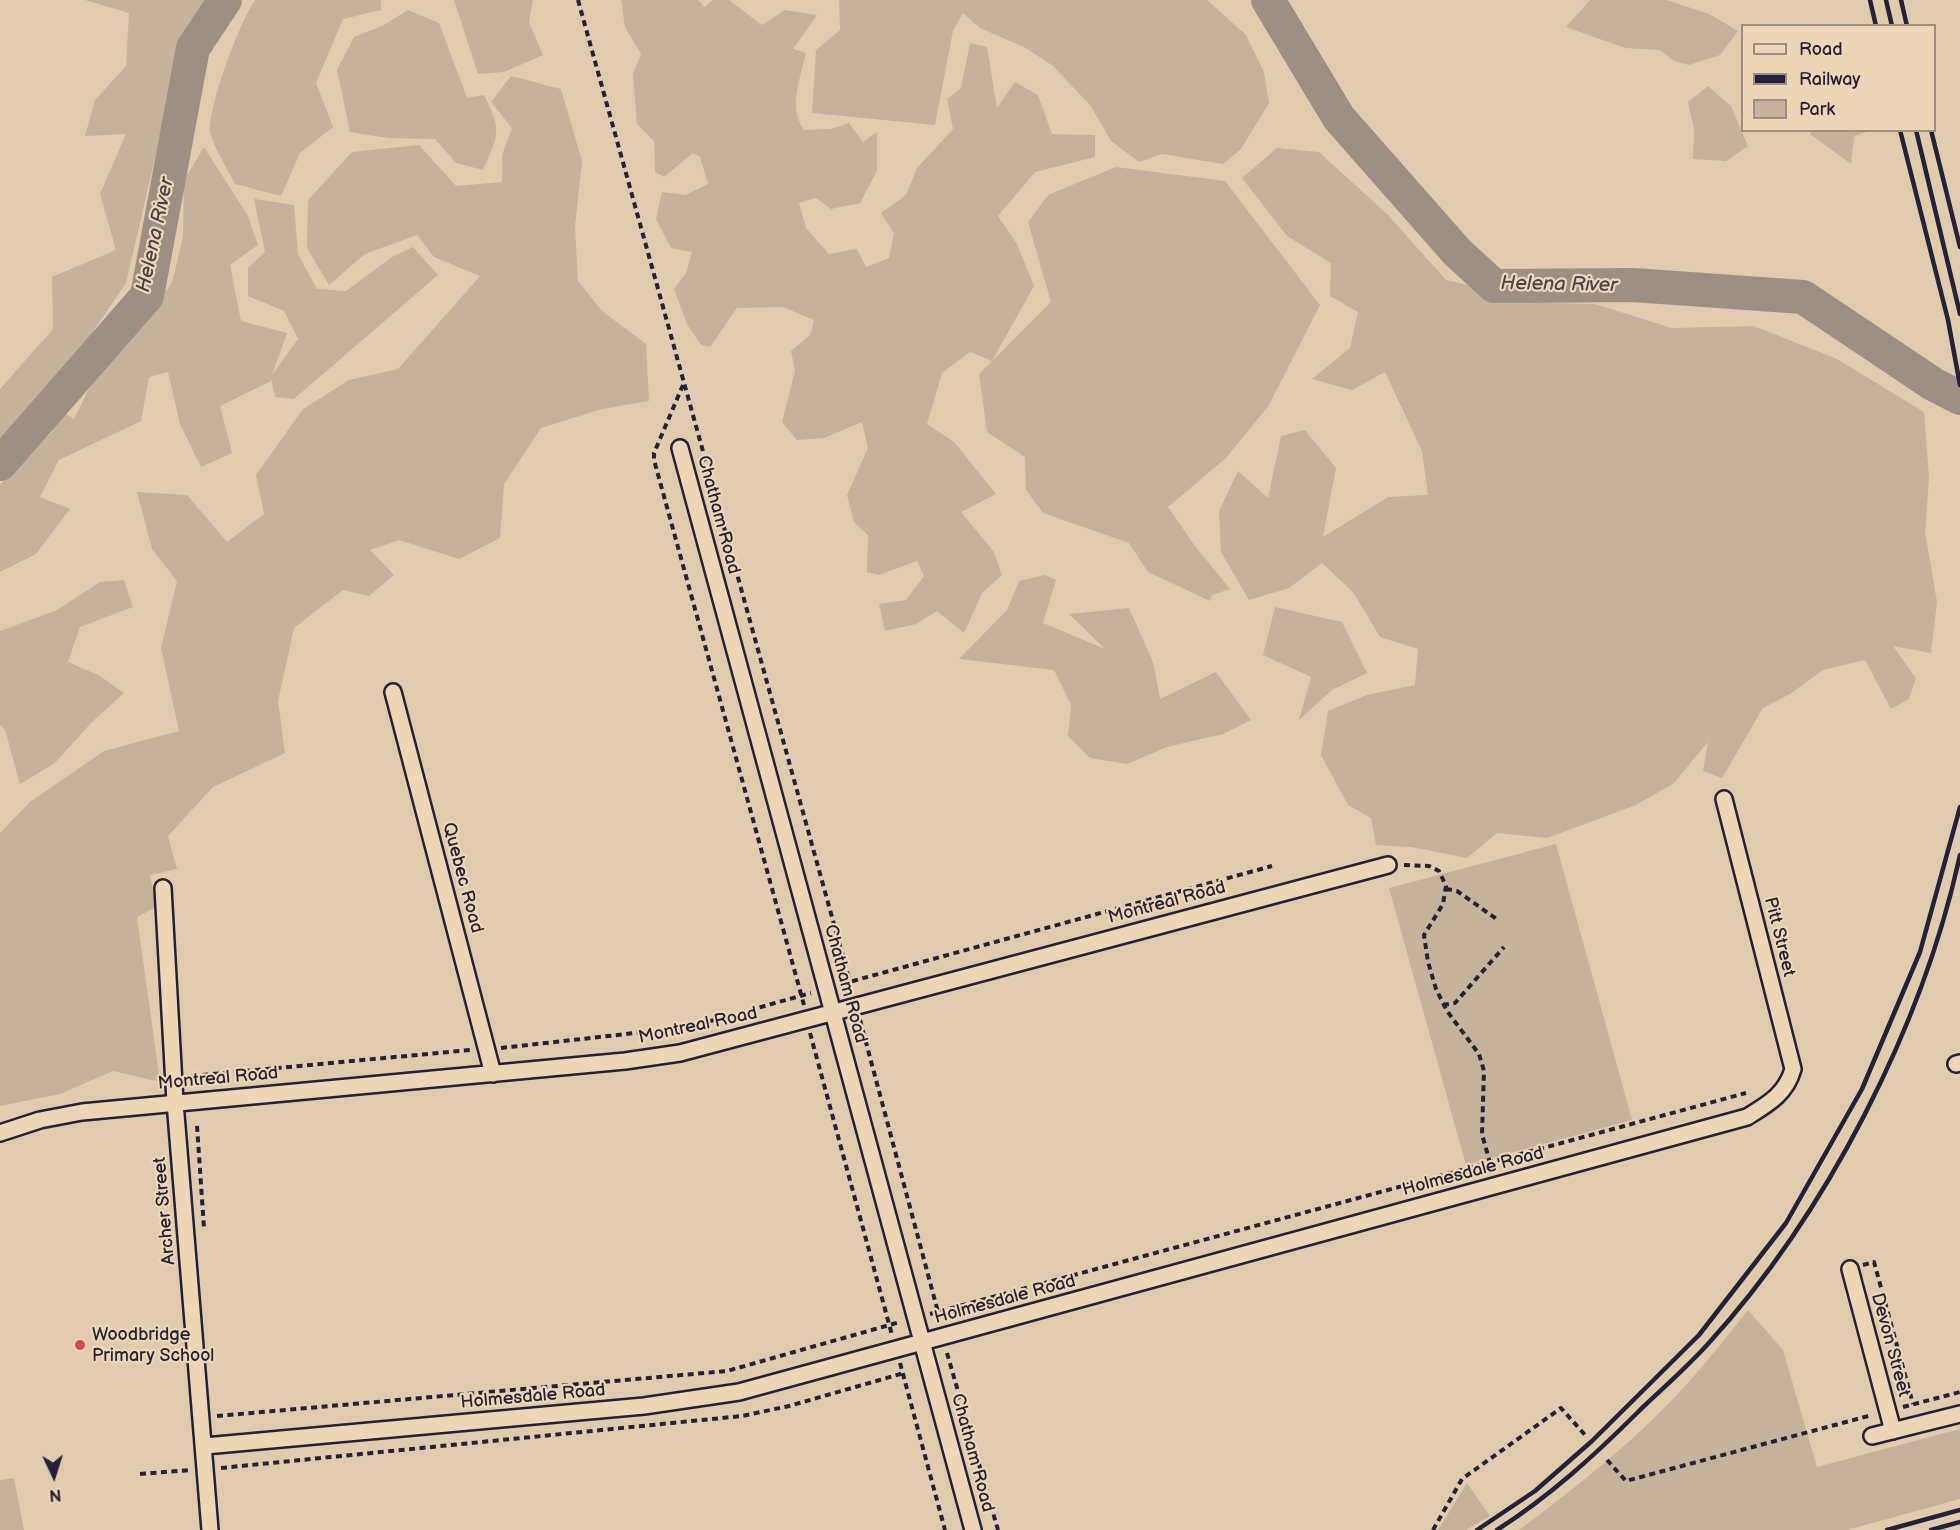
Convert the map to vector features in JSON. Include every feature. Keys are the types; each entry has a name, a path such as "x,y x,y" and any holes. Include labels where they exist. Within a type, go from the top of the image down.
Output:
{"street":[{"name":"Chatham Road","path":"680,448 973,1530"},
{"name":"Quebec Road","path":"393,692 493,1074"},
{"name":"Pitt Street","path":"1724,799 1793,1069 1789,1085"},
{"name":"Montreal Road","path":"0,1133 40,1120 82,1112 493,1074 680,1053 1388,865"},
{"name":"Archer Street","path":"164,888 175,1102 205,1446 210,1530"},
{"name":"Holmesdale Road","path":"205,1446 697,1400 739,1392 1747,1117 1775,1099 1789,1085"},
{"name":"Devon Street","path":"1850,1269 1893,1431"},
{"path":"1872,1436 1960,1414"}],"path":[{"path":"578,0 850,982"},
{"path":"683,385 654,453 654,460 802,996 945,1530"},
{"path":"1388,865 1429,866 1438,871 1446,889 1443,904 1424,935 1430,970 1443,1005 1474,1043 1482,1063 1484,1071 1482,1134 1490,1163"},
{"path":"499,1048 689,1028 1272,866"},
{"path":"1446,889 1457,891 1498,920"},
{"path":"1443,1005 1455,1003 1504,947"},
{"path":"860,1018 938,1312"},
{"path":"192,1076 474,1050"},
{"path":"217,1416 727,1371 914,1318 1746,1093"},
{"path":"1850,1269 1874,1263 1913,1404"},
{"path":"948,1353 998,1530"},
{"path":"1607,1460 1626,1481 1960,1392"},
{"path":"1433,1530 1462,1479 1561,1408 1586,1436"},
{"path":"140,1474 196,1470"}],"green space":[{"path":"85,0 213,0 179,55 126,283 60,380 0,453 0,389 53,329 52,277 116,250 100,194 126,134 85,136 95,100 126,66 129,13"},
{"path":"255,0 381,0 381,10 343,19 316,83 333,127 300,153 281,196 235,184 216,149 210,130 211,117 226,63 241,26"},
{"path":"454,0 533,0 529,22 543,55 504,72 478,74"},
{"path":"621,0 698,0 705,7 712,0 729,0 762,25 785,10 817,15 793,49 806,53 797,93 799,121 804,130 831,129 849,123 863,142 877,132 877,171 860,203 831,209 816,198 799,203 806,228 829,254 857,249 866,267 889,258 894,233 881,213 906,195 917,168 953,129 947,99 961,88 970,43 987,47 997,108 1015,82 1038,95 1052,134 1095,135 1095,157 1035,172 998,216 1017,244 1034,286 992,361 970,352 942,373 927,424 954,442 996,494 961,512 994,552 1002,575 982,593 964,633 937,611 916,624 885,631 879,604 906,600 924,576 917,561 879,575 867,572 868,535 854,522 847,495 868,448 862,422 824,438 797,440 782,422 795,371 791,351 810,335 814,320 783,307 737,308 710,347 701,345 687,324 674,289 686,273 692,252 671,248 656,219 662,192 685,195 708,184 700,157 693,153 664,177 655,172 654,141 637,124 633,74 641,54 625,27"},
{"path":"839,0 1207,0 1246,35 1264,72 1269,103 1241,149 1223,164 1162,154 1139,162 1111,141 1090,105 1053,66 1024,47 980,28 963,13 953,31 935,125 812,113 816,50 840,30"},
{"path":"1590,0 1667,0 1709,14 1738,31 1720,55 1689,65 1674,61 1660,50 1625,48 1566,27"},
{"path":"408,10 439,23 467,98 484,95 490,107 496,132 483,170 456,163 435,139 388,138 350,132 337,70 354,37 382,26"},
{"path":"511,76 561,89 582,161 575,226 578,281 602,311 646,344 649,401 602,409 541,428 504,484 500,538 459,559 399,540 370,550 394,575 369,596 343,590 294,628 278,701 285,753 213,787 168,836 177,869 150,875 156,907 137,917 160,1082 113,1071 60,1094 0,1106 0,833 30,802 104,751 179,731 161,648 177,581 152,549 137,492 187,495 227,542 264,514 256,475 303,409 349,380 398,369 480,276 434,257 417,235 365,254 329,285 307,248 308,200 352,152 419,145 456,186 502,182 502,155 512,128 491,102"},
{"path":"1708,86 1731,106 1748,146 1726,161 1693,159 1694,129 1688,102"},
{"path":"1810,132 1867,132 1854,136 1851,164 1810,134"},
{"path":"204,147 248,216 258,245 230,265 241,321 287,333 272,375 298,339 284,311 248,296 248,268 265,252 254,199 294,205 298,254 317,289 346,291 392,257 413,247 438,275 294,399 275,397 271,379 220,406 232,453 201,467 180,424 168,372 149,377 141,421 59,460 40,497 70,509 36,554 0,572 0,485 19,462 52,432 61,410 74,419 99,369 141,323 172,283 183,237 184,180"},
{"path":"1277,148 1319,152 1388,215 1446,280 1551,303 1595,304 1672,328 1754,326 1837,359 1924,412 1929,478 1925,532 1937,602 1931,653 1893,646 1916,678 1909,699 1891,709 1865,660 1823,670 1790,694 1763,708 1722,778 1703,771 1708,742 1674,783 1636,805 1547,838 1497,833 1467,858 1411,847 1376,845 1371,818 1348,805 1321,755 1328,711 1367,695 1415,685 1418,649 1380,637 1353,592 1322,563 1289,588 1249,600 1221,552 1219,511 1238,471 1268,498 1281,436 1305,430 1336,468 1323,537 1388,497 1428,495 1422,451 1385,372 1352,390 1312,379 1350,348 1358,312 1330,296 1331,263 1287,236 1242,178"},
{"path":"1116,167 1225,181 1320,305 1269,405 1226,458 1168,507 1195,546 1230,589 1212,595 1210,601 1148,572 1129,543 1043,513 1026,490 1025,457 987,432 979,374 1051,302 1028,222 1048,195"},
{"path":"1045,575 1056,580 1043,623 1105,649 1069,614 1129,608 1153,662 1160,699 1216,672 1251,720 1223,734 1167,747 1127,764 1090,758 1068,736 1071,705 1054,670 959,659 1007,610 1019,581"},
{"path":"124,580 133,607 80,627 68,662 100,676 124,693 91,723 55,763 20,784 5,730 0,725 0,631 57,610 100,582"},
{"path":"1275,607 1342,622 1367,673 1332,690 1299,720 1311,677 1263,655"},
{"path":"1556,844 1632,1120 1466,1165 1389,888"},
{"path":"1748,1310 1783,1350 1817,1467 1960,1429 1960,1499 1847,1530 1519,1530 1585,1479 1647,1425 1694,1376"},
{"path":"14,1478 24,1530 0,1530 0,1480"},
{"path":"1467,1483 1490,1516 1466,1530 1438,1530"}],"waterway":[{"name":"Helena River","path":"0,464 147,296 193,48 225,0"},
{"name":"Helena River","path":"1268,0 1339,118 1457,252 1494,286 1633,285 1803,297 1933,384 1960,398"}],"railway":[{"path":"1870,0 1876,24"},
{"path":"1886,0 1892,24"},
{"path":"1901,0 1907,24"},
{"path":"1901,132 1948,320 1960,385"},
{"path":"1916,132 1960,314"},
{"path":"1931,132 1960,247"},
{"path":"1477,1530 1535,1491 1592,1441 1699,1335 1786,1223 1862,1089 1920,952 1960,807"},
{"path":"1497,1530 1571,1474 1691,1362 1751,1294 1792,1238 1830,1178 1895,1051 1922,985 1943,920 1960,855"},
{"path":"1887,1530 1960,1510"},
{"path":"1931,1530 1960,1522"}],"place":[{"name":"Woodbridge Primary School","path":"80,1345"}]}
